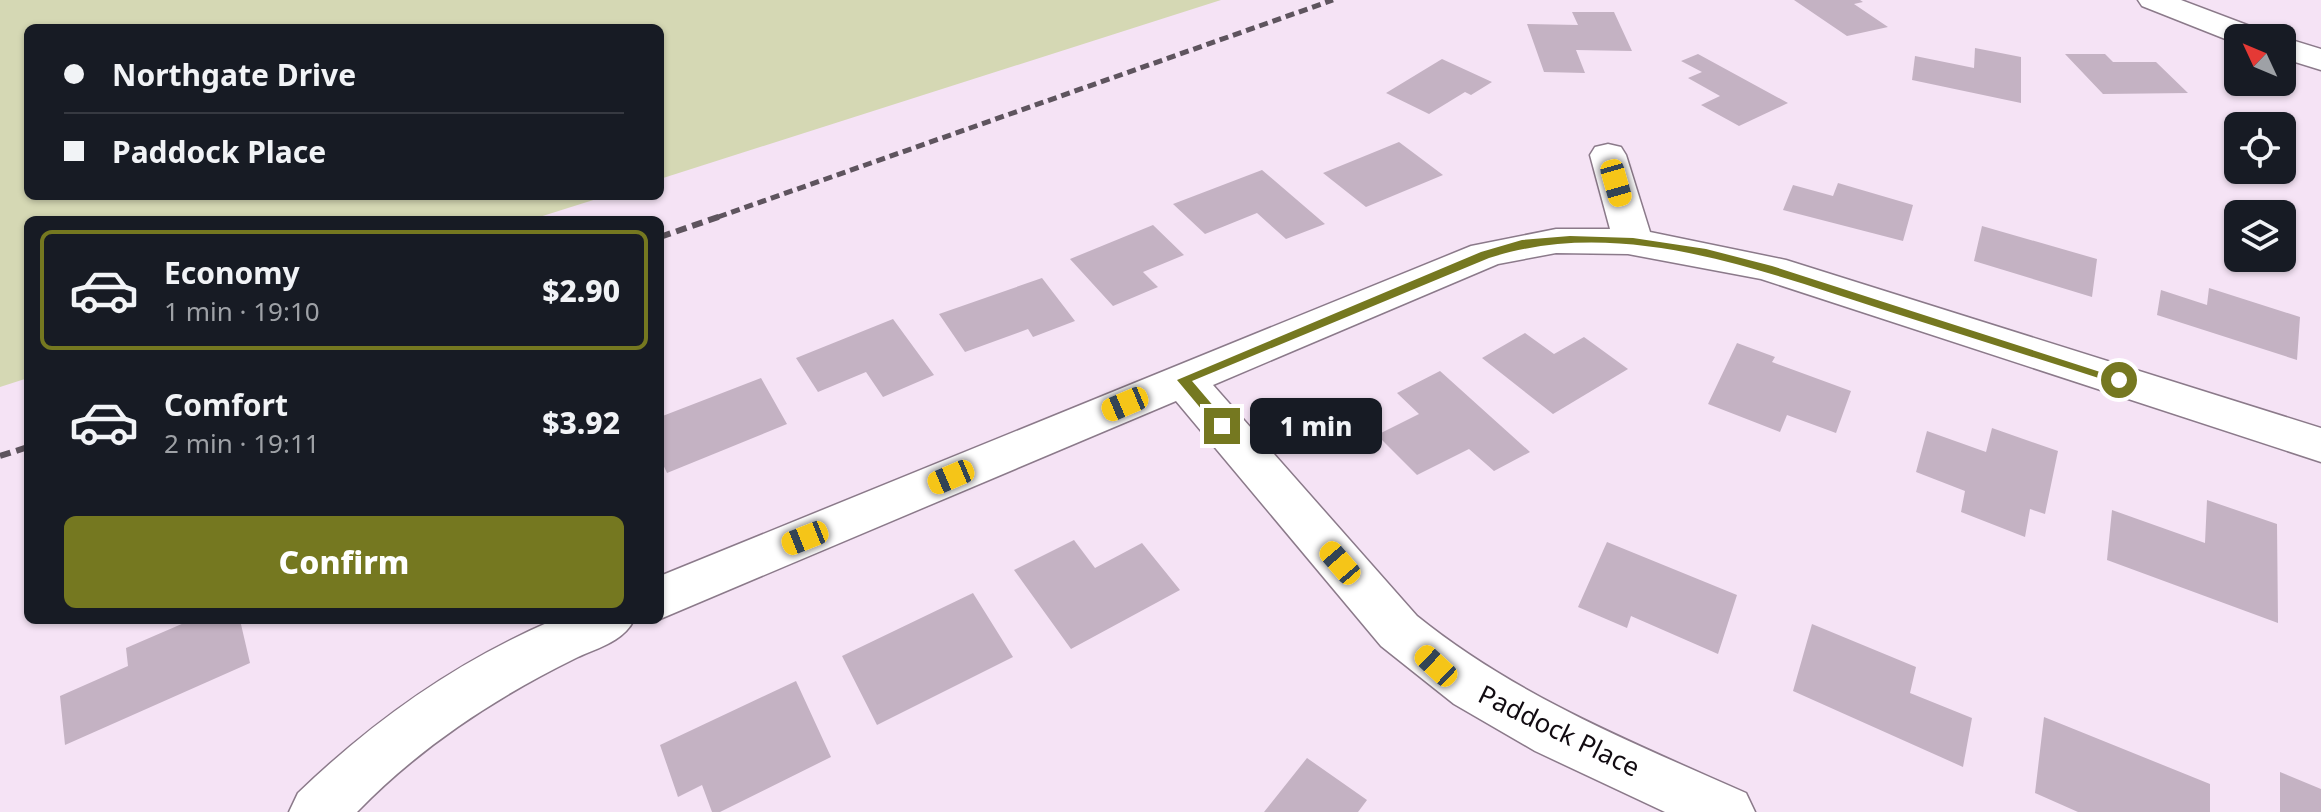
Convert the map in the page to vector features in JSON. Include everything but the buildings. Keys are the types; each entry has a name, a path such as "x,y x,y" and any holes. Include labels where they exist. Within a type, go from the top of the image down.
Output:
{"street":[{"path":"2153,0 2224,27"},
{"path":"2296,52 2321,60"},
{"path":"1608,155 1633,241"},
{"path":"664,596 1485,255 1522,243 1633,241 1706,252 1772,269 2321,445"},
{"name":"Paddock Place","path":"1183,380 1399,631 1436,666 1500,707 1726,812"},
{"path":"318,812 363,764 427,714 495,671 599,624"}],"green space":[{"path":"0,0 1221,0 664,178 664,24 24,24 24,200 593,200 543,216 24,216 24,379 0,387"}],"railway":[{"path":"718,217 1333,0"},
{"path":"664,236 724,215"},
{"path":"0,456 24,448"}],"route":[{"path":"1222,426 1183,380 1485,255 1522,243 1570,240 1633,241 1706,252 1772,269 2119,380"}]}
